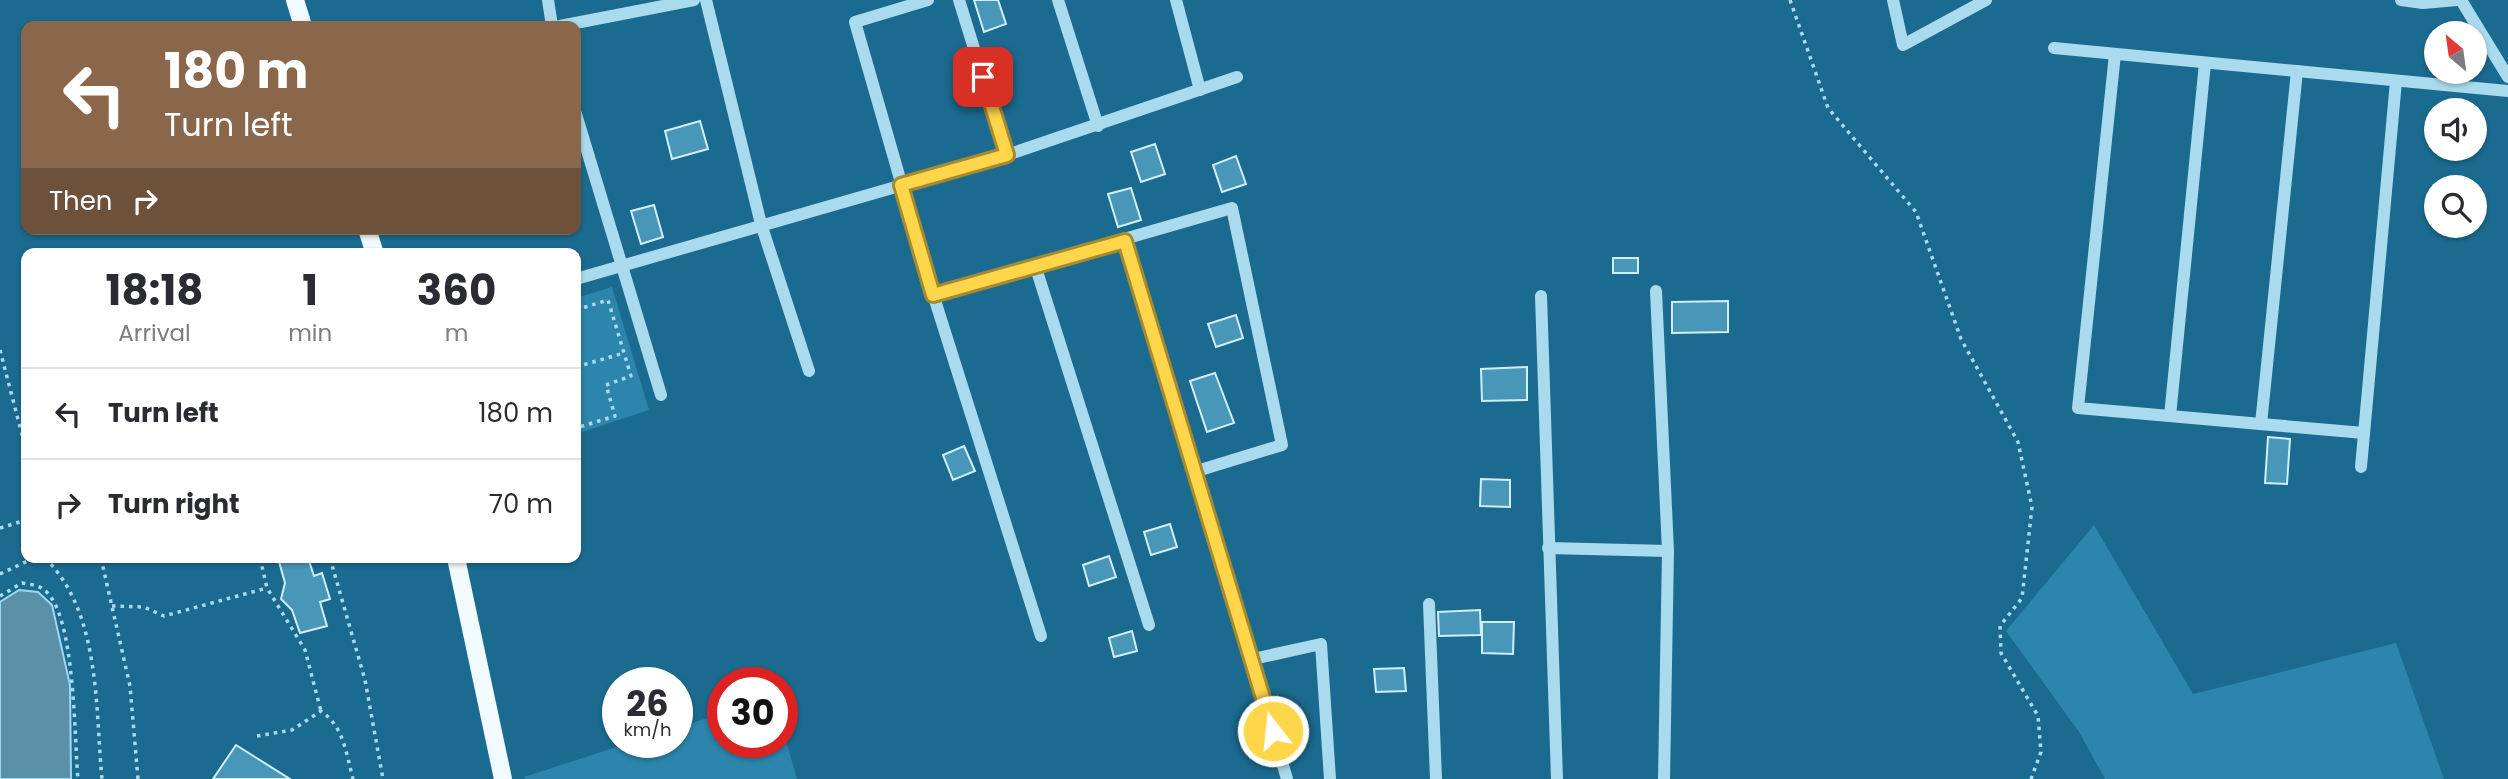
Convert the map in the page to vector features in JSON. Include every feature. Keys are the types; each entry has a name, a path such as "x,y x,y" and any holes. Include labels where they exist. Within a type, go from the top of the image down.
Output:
{"main road":[{"path":"295,0 301,21"},
{"path":"457,563 503,779"}],"street":[{"path":"548,0 551,21"},
{"path":"581,21 668,2 694,0"},
{"path":"706,0 761,224 809,371"},
{"path":"928,0 855,22 933,295 1041,636"},
{"path":"959,0 1007,155"},
{"path":"1058,0 1098,126"},
{"path":"1176,0 1200,90"},
{"path":"1893,0 1903,45 1986,0"},
{"path":"2400,0 2423,3 2459,0 2508,77"},
{"path":"2054,48 2508,91"},
{"path":"2115,54 2078,408 2364,433"},
{"path":"2170,416 2205,62"},
{"path":"2261,424 2297,71"},
{"path":"581,277 1007,155 1098,126 1237,76"},
{"path":"2361,467 2396,81"},
{"path":"581,132 619,265 661,395"},
{"path":"933,295 1232,208 1282,445 1196,471"},
{"path":"1125,241 1287,779"},
{"path":"1035,265 1149,625"},
{"path":"1656,291 1668,551 1664,779"},
{"path":"1541,296 1557,779"},
{"path":"1548,548 1668,551"},
{"path":"1430,604 1436,779"},
{"path":"1253,659 1321,644 1330,779"}],"path":[{"path":"1790,0 1828,108 1916,212 1961,340 2018,442 2032,508 2022,598 2000,626 2001,653 2038,716 2040,752 2031,779"},
{"path":"581,308 608,300 631,376 606,385 615,416 581,426"},
{"path":"0,351 21,431"},
{"path":"581,366 625,353"},
{"path":"0,528 21,522"},
{"path":"0,574 23,563"},
{"path":"50,563 62,575 89,642 102,779"},
{"path":"102,563 130,686 138,779"},
{"path":"261,563 267,588 305,650 321,711 334,720 340,730 353,779"},
{"path":"331,563 365,680 383,779"},
{"path":"0,596 22,583 43,588 58,606 69,657 78,779"},
{"path":"112,606 144,607 164,616 267,588"},
{"path":"257,736 292,730 321,711"}],"shaded area":[{"path":"612,287 649,410 581,432 581,296"},
{"path":"2094,525 2193,694 2396,643 2444,779 2105,779 2079,732 2006,631"},
{"path":"19,590 38,592 52,605 70,685 71,779 0,779 0,602"},
{"path":"707,718 707,758 791,758 797,779 524,777 602,752 602,758 693,758 693,723"}],"building":[{"path":"974,0 998,0 1006,24 984,32"},
{"path":"700,121 708,149 672,159 665,131"},
{"path":"1155,144 1165,174 1141,182 1131,152"},
{"path":"1236,156 1246,184 1222,192 1213,165"},
{"path":"1131,188 1141,220 1118,227 1108,194"},
{"path":"654,205 663,237 641,244 631,211"},
{"path":"1613,258 1638,258 1638,273 1613,273"},
{"path":"1728,301 1728,332 1672,333 1672,302"},
{"path":"1236,315 1243,338 1216,347 1208,324"},
{"path":"1527,367 1527,400 1482,401 1481,369"},
{"path":"1215,373 1234,423 1207,432 1190,381"},
{"path":"2268,437 2290,439 2287,484 2265,483"},
{"path":"964,446 975,471 953,480 943,455"},
{"path":"1481,479 1510,480 1510,507 1480,506"},
{"path":"1170,524 1177,547 1151,555 1144,532"},
{"path":"1109,556 1116,577 1089,586 1083,565"},
{"path":"279,563 310,563 314,576 322,573 330,599 320,602 327,626 300,633 292,610 281,599 285,583"},
{"path":"1480,610 1481,635 1439,636 1438,612"},
{"path":"1482,622 1514,622 1513,654 1482,653"},
{"path":"1132,631 1137,651 1114,657 1109,638"},
{"path":"1404,668 1406,691 1376,692 1374,669"},
{"path":"236,745 290,779 213,779"}],"route":[{"path":"983,77 1007,155 901,185 933,295 1125,241 1204,494 1273,731"}]}
